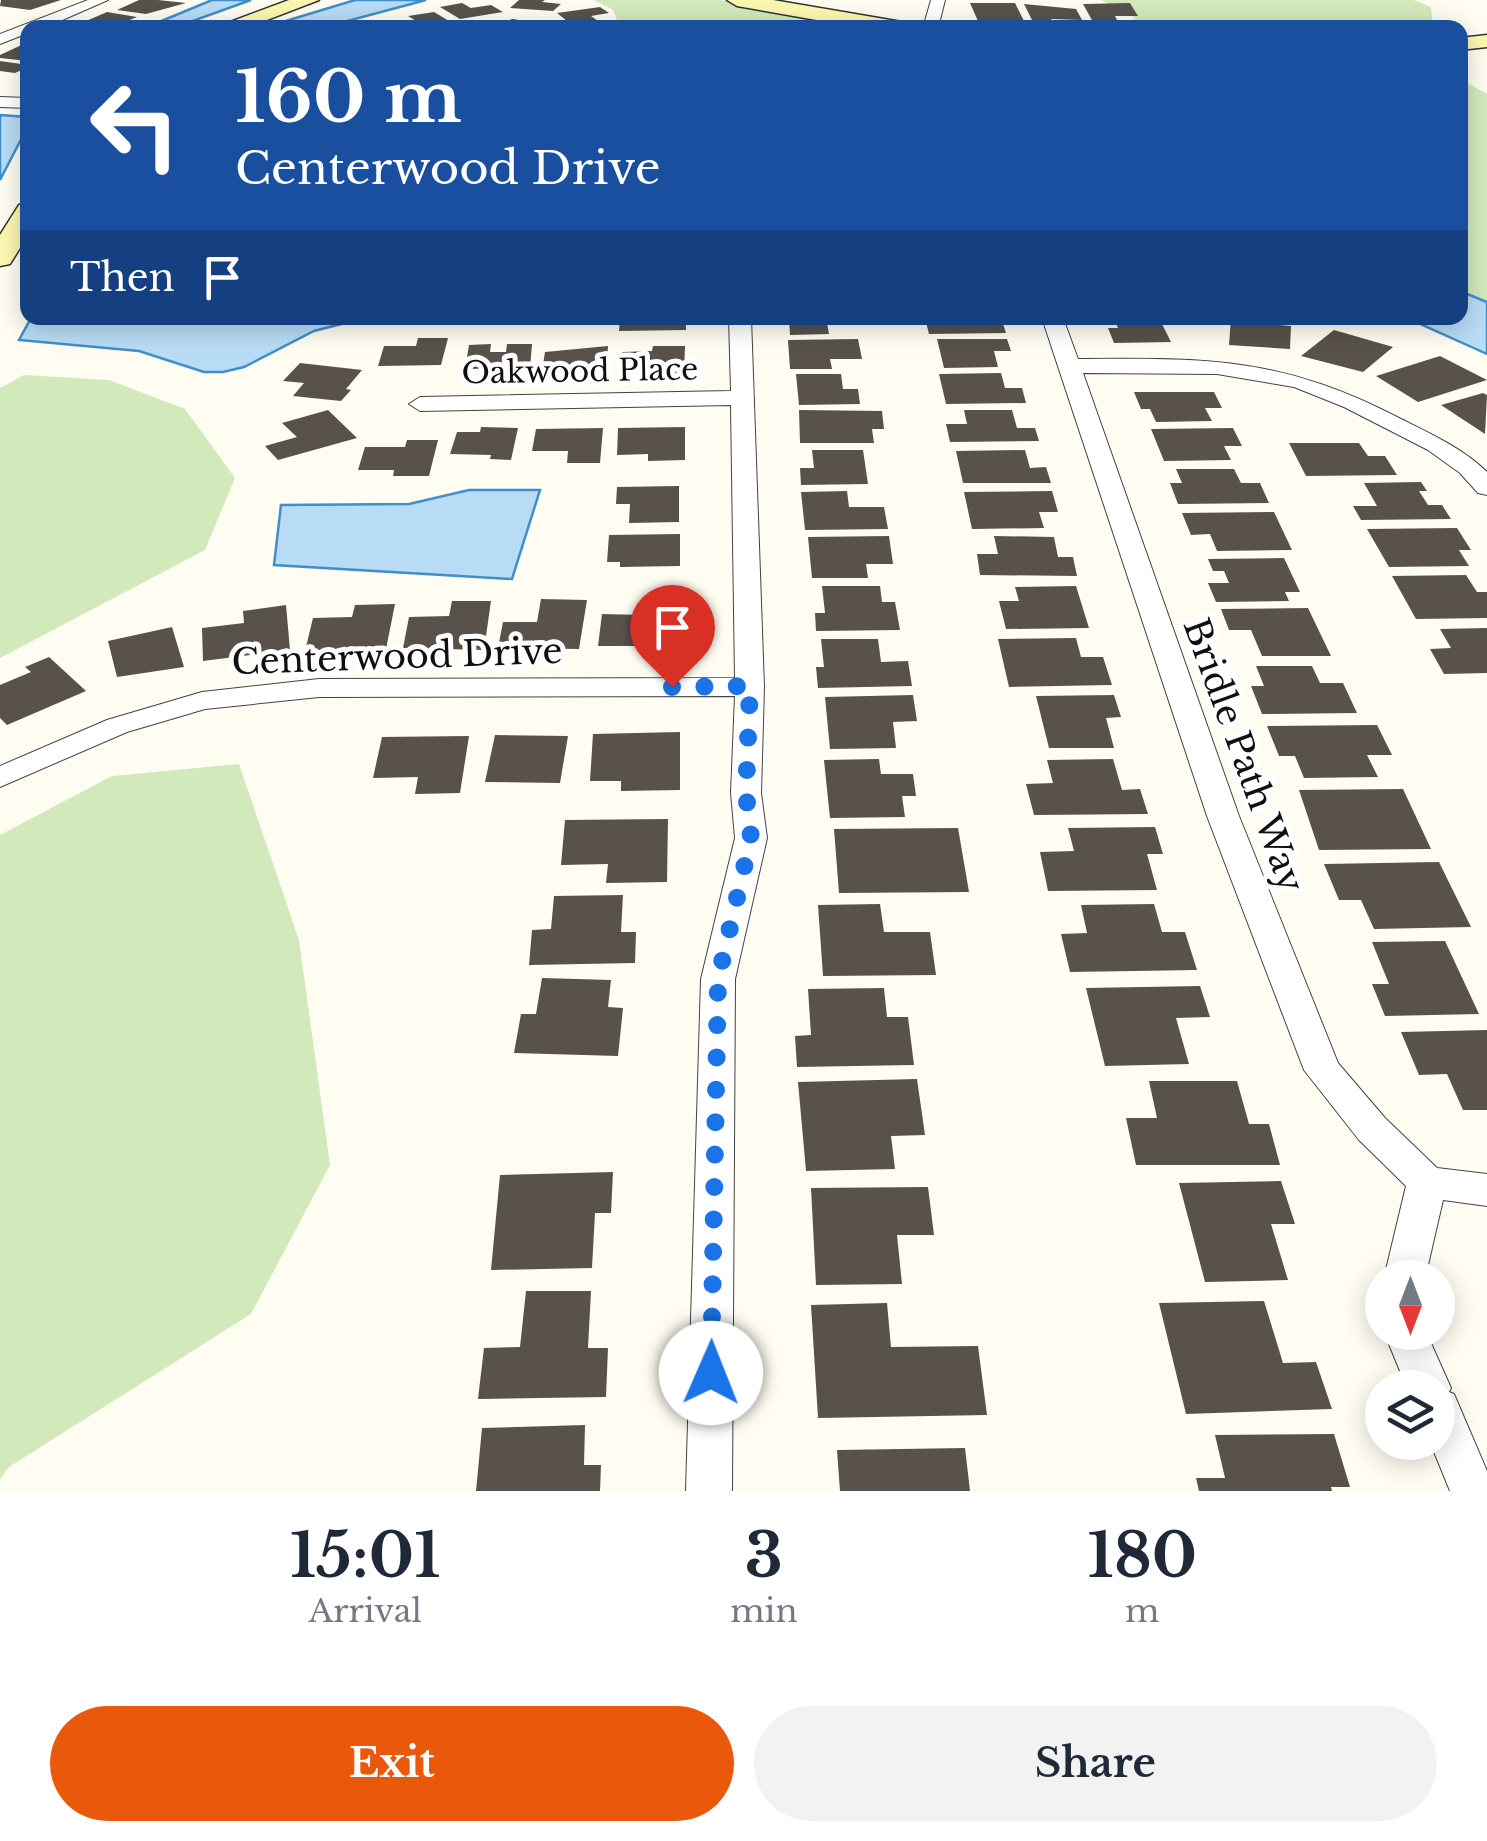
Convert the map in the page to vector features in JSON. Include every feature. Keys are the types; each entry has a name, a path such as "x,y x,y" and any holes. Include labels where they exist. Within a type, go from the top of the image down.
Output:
{"street":[{"path":"49,20 101,0"},
{"path":"248,20 309,0"},
{"path":"737,0 855,20"},
{"path":"0,258 20,224"},
{"path":"709,1491 718,979 751,838 746,793 750,686 740,325"},
{"name":"Bridle Path Way","path":"1057,325 1223,816 1322,1070 1372,1129 1427,1182"},
{"path":"1073,366 1232,369 1304,382 1448,451 1487,488"},
{"name":"Oakwood Place","path":"420,404 740,398"},
{"name":"Centerwood Drive","path":"0,777 117,726 202,700 319,688 750,686"},
{"path":"1408,1260 1427,1182 1487,1190"},
{"path":"1455,1450 1472,1491"}],"green space":[{"path":"594,0 720,0 839,20 617,20 613,10"},
{"path":"1101,0 1414,0 1431,7 1432,20 1134,20"},
{"path":"1468,83 1487,94 1487,302 1468,294"},
{"path":"24,375 109,380 185,409 235,478 205,550 0,658 0,388"},
{"path":"239,764 299,940 330,1165 251,1314 9,1467 0,1479 0,835 112,776"}],"water":[{"path":"212,0 251,0 195,20 164,20"},
{"path":"355,0 426,0 351,20 289,20"},
{"path":"0,115 20,116 20,141 0,180"},
{"path":"1468,294 1487,302 1487,354 1423,325 1468,325"},
{"path":"27,325 338,325 314,331 244,367 223,372 204,372 139,351 19,340"},
{"path":"469,490 540,490 512,579 274,565 281,505 409,504"}],"building":[{"path":"1,0 61,0 30,10 0,6"},
{"path":"139,0 186,3 146,14 117,10"},
{"path":"519,0 561,4 553,11 510,8"},
{"path":"462,3 471,8 491,5 503,12 460,19 440,7"},
{"path":"970,3 1015,3 1024,20 978,20"},
{"path":"1130,3 1138,16 1092,20 1083,4"},
{"path":"1024,4 1076,9 1082,20 1051,19 1032,20"},
{"path":"600,7 609,13 591,16 597,20 566,20 557,13"},
{"path":"107,12 137,17 130,20 89,20"},
{"path":"434,12 447,20 415,20 408,16"},
{"path":"20,46 20,60 0,55"},
{"path":"0,61 20,64 20,71 15,73 0,71"},
{"path":"619,325 686,325 686,330 619,331"},
{"path":"789,325 827,325 829,334 790,335"},
{"path":"927,325 1003,325 1006,333 929,334"},
{"path":"1117,325 1162,325 1171,342 1114,343 1108,328 1118,328"},
{"path":"1230,325 1291,326 1290,349 1229,345"},
{"path":"1334,330 1393,347 1363,372 1301,356"},
{"path":"418,338 448,338 441,365 378,366 384,346 416,346"},
{"path":"858,339 862,359 830,359 832,369 790,369 788,340"},
{"path":"937,339 1007,339 1011,351 994,351 998,367 944,368"},
{"path":"491,344 490,352 506,352 507,344 532,344 530,368 465,369 469,345"},
{"path":"608,346 606,375 542,371 545,352"},
{"path":"653,346 685,346 684,375 620,370 622,352 652,351"},
{"path":"1440,356 1487,380 1418,402 1376,376"},
{"path":"300,363 362,370 341,401 293,396 304,383 283,381"},
{"path":"1001,373 1005,388 1022,388 1026,403 946,404 939,374"},
{"path":"796,374 841,374 843,389 858,389 860,404 799,405"},
{"path":"1134,392 1214,392 1222,408 1205,408 1212,421 1156,422 1150,409 1141,409"},
{"path":"1487,395 1485,434 1441,405"},
{"path":"328,410 357,438 278,460 265,446 297,437 282,423"},
{"path":"799,410 882,411 884,429 872,429 874,443 800,443"},
{"path":"964,410 1012,410 1017,428 1035,428 1039,441 950,442 946,424 967,424"},
{"path":"481,427 518,428 511,460 490,459 491,455 450,454 457,432 480,432"},
{"path":"685,427 685,460 648,461 648,454 617,455 618,428"},
{"path":"603,428 600,463 567,463 568,451 532,451 536,429"},
{"path":"1233,428 1242,446 1224,446 1231,460 1164,461 1151,429"},
{"path":"407,440 438,440 429,476 393,476 394,470 358,470 365,447 405,447"},
{"path":"1289,443 1359,443 1368,456 1385,456 1397,475 1306,476"},
{"path":"812,450 863,450 868,484 801,485 800,468 814,468"},
{"path":"1025,450 1030,468 1046,467 1051,483 963,483 956,451"},
{"path":"1176,469 1234,469 1241,483 1260,483 1269,503 1178,504 1170,483 1182,483"},
{"path":"1421,482 1427,491 1419,491 1428,505 1442,505 1451,519 1361,520 1353,506 1377,506 1364,483"},
{"path":"679,486 679,522 629,523 630,504 616,504 617,487"},
{"path":"847,491 849,507 884,507 888,529 805,530 801,492"},
{"path":"1052,491 1058,512 1039,512 1044,528 972,529 964,492"},
{"path":"1274,512 1292,550 1217,551 1210,534 1191,535 1182,513"},
{"path":"1457,528 1471,550 1459,550 1469,566 1389,567 1367,529"},
{"path":"680,534 680,566 620,567 620,562 607,562 609,535"},
{"path":"889,536 893,564 866,564 868,578 812,578 808,537"},
{"path":"994,536 1054,537 1058,557 1073,557 1077,576 980,575 977,554 998,554"},
{"path":"1284,558 1300,592 1285,592 1289,601 1216,602 1208,583 1229,583 1224,571 1213,571 1208,559"},
{"path":"1466,575 1477,592 1487,592 1487,618 1416,619 1392,576"},
{"path":"822,586 880,586 882,602 895,602 900,630 816,631 815,613 825,613"},
{"path":"1076,586 1089,628 1006,629 999,601 1019,601 1015,587"},
{"path":"541,599 587,600 579,649 498,648 503,622 537,622"},
{"path":"643,599 683,599 679,646 598,646 602,614 642,615"},
{"path":"452,601 491,601 484,650 403,648 409,617 449,616"},
{"path":"395,604 386,649 305,651 313,618 352,617 355,605"},
{"path":"286,605 290,650 203,661 202,628 244,623 243,611"},
{"path":"1308,608 1331,656 1262,656 1251,630 1229,630 1221,609"},
{"path":"172,627 184,667 117,677 108,641"},
{"path":"1487,628 1487,673 1444,674 1430,649 1451,648 1440,629"},
{"path":"1076,638 1081,657 1103,657 1112,685 1009,687 998,639"},
{"path":"821,639 878,639 881,662 908,661 912,686 818,688 816,667 824,667"},
{"path":"49,657 86,691 7,725 0,718 0,685 31,672 25,667"},
{"path":"1256,666 1312,666 1320,683 1343,683 1357,713 1262,714 1251,686 1264,686"},
{"path":"913,695 917,721 893,722 896,748 830,749 825,697"},
{"path":"1114,695 1121,717 1106,718 1114,748 1049,748 1036,696"},
{"path":"1377,725 1392,755 1367,755 1378,777 1304,778 1295,756 1279,756 1267,726"},
{"path":"680,732 680,790 621,791 621,781 590,781 593,734"},
{"path":"495,735 568,736 560,783 485,782"},
{"path":"469,736 460,793 415,794 418,777 373,778 382,737"},
{"path":"879,759 881,774 913,774 916,796 902,796 905,817 830,818 824,760"},
{"path":"1113,759 1122,790 1140,789 1148,814 1034,815 1026,784 1053,783 1047,760"},
{"path":"1403,789 1431,849 1319,850 1299,790"},
{"path":"668,819 667,882 606,883 608,864 561,865 565,820"},
{"path":"1155,827 1163,854 1147,854 1157,890 1048,891 1040,852 1074,851 1068,828"},
{"path":"958,828 969,892 839,893 834,829"},
{"path":"1439,862 1471,927 1374,929 1361,900 1339,900 1324,864"},
{"path":"623,895 621,932 636,932 635,963 529,965 532,930 551,929 554,896"},
{"path":"880,904 884,932 930,932 936,975 823,976 818,905"},
{"path":"1154,904 1162,932 1185,932 1197,970 1070,972 1061,934 1087,933 1081,905"},
{"path":"1445,941 1479,1014 1385,1016 1372,984 1389,984 1372,942"},
{"path":"542,978 611,980 608,1007 623,1008 618,1056 514,1053 521,1014 536,1014"},
{"path":"1200,986 1210,1017 1176,1018 1189,1064 1105,1066 1086,988"},
{"path":"884,988 887,1017 908,1017 914,1065 797,1067 795,1036 811,1035 808,989"},
{"path":"1487,1030 1487,1110 1463,1110 1447,1074 1419,1075 1401,1032"},
{"path":"917,1079 925,1135 891,1136 895,1169 806,1171 798,1082"},
{"path":"1149,1081 1237,1081 1249,1124 1269,1124 1280,1165 1136,1165 1126,1118 1157,1118"},
{"path":"613,1172 611,1213 595,1213 592,1268 491,1270 500,1175"},
{"path":"1281,1181 1295,1224 1271,1224 1288,1280 1205,1282 1179,1183"},
{"path":"928,1187 934,1235 897,1235 902,1284 816,1285 811,1188"},
{"path":"526,1291 591,1291 588,1348 608,1348 606,1397 478,1399 484,1348 520,1347"},
{"path":"1264,1301 1283,1363 1316,1362 1332,1409 1186,1414 1159,1303"},
{"path":"887,1303 891,1347 978,1346 987,1415 818,1418 811,1305"},
{"path":"585,1425 584,1465 601,1465 600,1491 476,1491 482,1428"},
{"path":"1334,1434 1350,1487 1331,1487 1332,1491 1199,1491 1196,1478 1225,1478 1215,1435"},
{"path":"965,1448 970,1491 840,1491 837,1450"}],"route":[{"path":"672,687 750,686 746,793 751,838 718,979 711,1373"}]}
